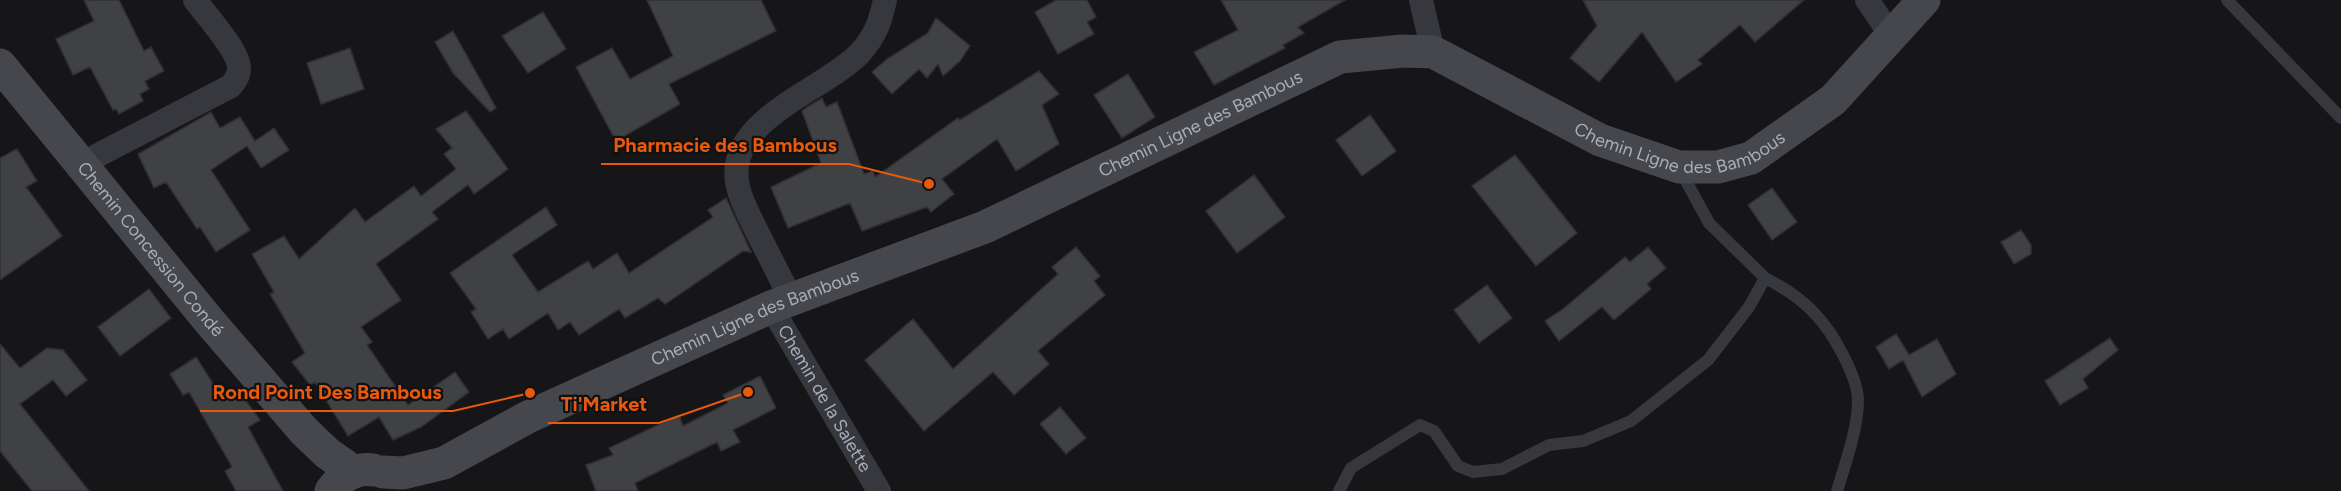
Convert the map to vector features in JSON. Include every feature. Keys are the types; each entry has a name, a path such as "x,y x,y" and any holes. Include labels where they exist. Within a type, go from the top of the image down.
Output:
{"main road":[{"name":"Chemin Ligne des Bambous","path":"360,483 444,463 528,417 781,303 985,227 1340,57 1402,51 1433,52 1600,140 1678,167 1718,167 1751,158 1833,100 1924,0"},
{"name":"Chemin Concession Condé","path":"0,64 210,322 304,432 360,483"},
{"name":"Chemin Ligne des Bambous","path":"420,491 444,463"}],"street":[{"path":"81,164 231,86 236,79 239,70 234,53 195,0"},
{"name":"Chemin de la Salette","path":"879,491 781,303 743,204 737,185 737,165 741,153 764,123 783,105 837,72 860,53 878,28 885,0"},
{"path":"1421,0 1433,52"},
{"path":"1867,0 1891,35"}],"lane":[{"path":"2227,0 2341,118"},
{"path":"1678,167 1709,223 1765,278 1783,287 1817,316 1847,362 1858,401 1849,451 1837,491"},
{"path":"1339,491 1351,468 1420,425 1434,431 1458,466 1473,472 1502,468 1549,445 1583,441 1631,421 1708,360 1749,308 1765,278"}],"building":[{"path":"84,0 119,0 144,51 151,47 164,71 145,81 149,89 140,94 143,101 119,114 116,109 113,110 90,67 73,75 56,39 94,21"},
{"path":"647,0 761,0 776,31 669,84 680,104 616,141 576,67 612,48 630,79 673,56"},
{"path":"1056,0 1087,0 1096,17 1087,22 1094,34 1058,54 1035,12"},
{"path":"1221,0 1345,0 1298,27 1304,33 1283,45 1285,48 1214,85 1194,52 1238,30"},
{"path":"1583,0 1804,0 1755,42 1740,25 1698,60 1702,64 1676,82 1642,32 1599,82 1570,58 1597,26"},
{"path":"543,12 566,49 528,73 502,36"},
{"path":"936,18 970,46 960,61 943,76 938,64 927,78 919,69 892,94 872,72 887,59 928,33"},
{"path":"453,31 496,108 490,112 453,73 435,42"},
{"path":"350,48 364,89 321,104 307,63"},
{"path":"1039,71 1059,94 1042,105 1059,144 1016,171 997,139 942,179 954,194 931,212 927,207 862,231 850,203 788,228 771,187 821,163 802,111 809,106 822,98 826,107 837,102 864,174 873,171 875,177 958,118 960,120"},
{"path":"1128,74 1155,117 1122,138 1094,95"},
{"path":"466,111 508,169 474,194 468,185 432,212 438,219 376,264 401,300 361,327 372,342 367,345 408,405 455,372 469,392 421,427 393,440 379,417 348,436 315,382 310,385 292,362 305,353 270,294 274,292 252,254 284,236 299,259 355,208 365,222 414,186 421,196 456,169 444,154 452,148 436,129"},
{"path":"211,112 220,128 240,117 255,141 274,128 289,150 261,168 247,146 211,170 250,230 216,252 200,227 197,229 166,182 154,188 138,154"},
{"path":"1370,115 1396,151 1362,176 1336,140"},
{"path":"17,149 37,181 26,187 62,236 0,280 0,158"},
{"path":"1515,155 1577,233 1536,266 1472,186"},
{"path":"1254,175 1285,217 1237,253 1206,211"},
{"path":"1772,188 1797,222 1772,240 1748,205"},
{"path":"726,198 751,252 743,251 665,304 658,298 625,318 619,309 579,335 570,322 558,330 548,313 509,339 503,329 488,339 471,312 476,309 450,273 546,207 557,225 512,255 538,292 588,261 593,269 617,253 629,273 713,217 708,210"},
{"path":"2021,230 2031,245 2031,254 2014,264 2001,242"},
{"path":"1076,247 1100,276 1094,281 1105,295 1038,351 1049,364 1014,395 993,372 924,431 865,360 913,319 953,369 1058,274 1052,267"},
{"path":"1648,247 1666,268 1647,284 1651,289 1614,320 1602,307 1559,341 1545,321 1563,309 1625,257 1630,262"},
{"path":"1487,285 1512,318 1479,343 1454,310"},
{"path":"149,289 171,318 120,356 98,327"},
{"path":"1896,334 1909,355 1937,339 1956,374 1922,397 1903,360 1889,369 1876,347"},
{"path":"2110,338 2118,350 2083,379 2088,388 2060,405 2045,381"},
{"path":"0,344 20,368 47,348 63,350 87,380 66,396 53,380 20,404 89,491 32,491 0,451"},
{"path":"196,357 223,399 238,390 260,420 248,427 283,491 236,491 225,471 232,467 189,392 183,395 170,374"},
{"path":"760,376 776,408 733,430 740,442 721,451 717,442 635,483 638,491 596,491 586,465 613,455 609,448 679,415 683,426 728,403 723,395"},
{"path":"1060,407 1086,438 1066,454 1040,424"}],"place":[{"name":"Pharmacie des Bambous","path":"929,184"},
{"name":"Ti'Market","path":"748,392"},
{"name":"Rond Point Des Bambous","path":"530,393"}]}
